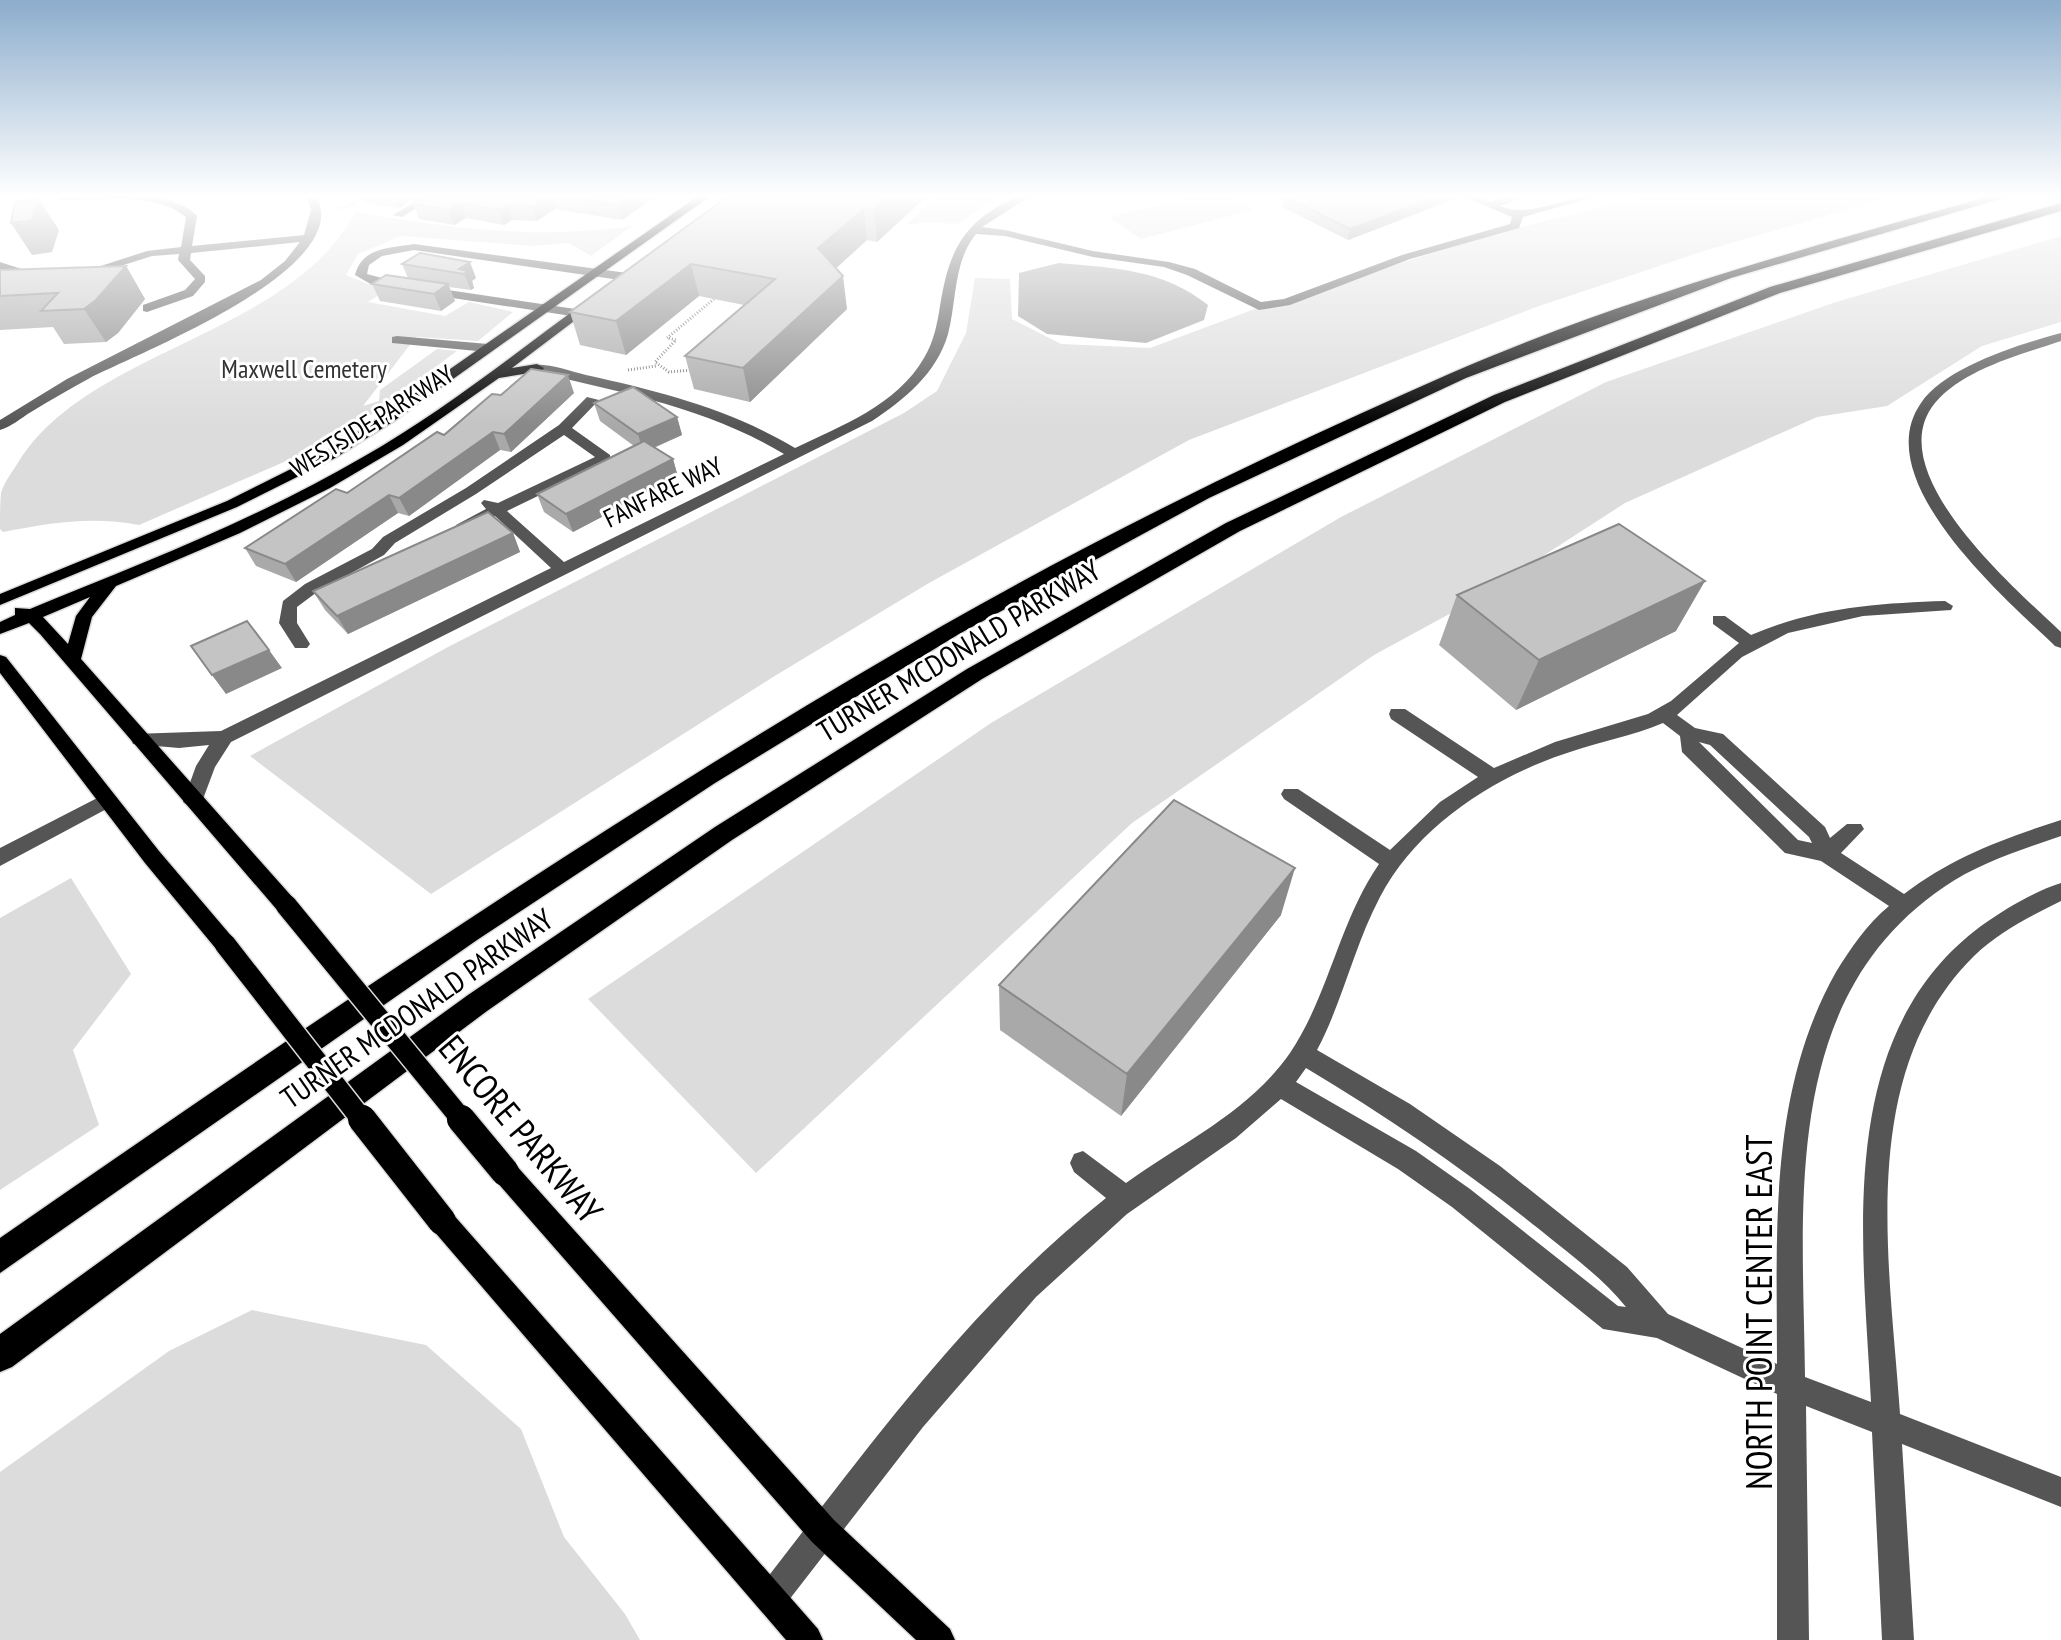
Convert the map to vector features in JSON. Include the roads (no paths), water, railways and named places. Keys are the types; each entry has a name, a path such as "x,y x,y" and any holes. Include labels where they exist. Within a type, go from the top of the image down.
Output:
{"highway":[{"name":"TURNER MCDONALD PARKWAY","path":"0,1257 338,1020 587,855 834,700 1114,541 1351,423 1553,337 1736,274"},
{"name":"TURNER MCDONALD PARKWAY","path":"0,1355 350,1095 623,903 877,737 1155,570 1392,447 1593,356 1822,274"}],"main road":[{"name":"WESTSIDE PARKWAY","path":"0,600 208,514 300,471 358,439 592,274"},
{"path":"615,286 632,274"},
{"name":"WESTSIDE PARKWAY","path":"0,628 239,527 330,482 395,444 603,295"},
{"path":"537,368 529,360 546,336"},
{"path":"488,378 537,368"},
{"path":"72,659 84,616 114,580"},
{"path":"0,607 31,615"},
{"name":"ENCORE PARKWAY","path":"31,615 286,905 505,1172 823,1531 939,1640"},
{"path":"2,666 442,1221 807,1640"}],"street":[{"path":"27,274 33,277 31,284"},
{"path":"65,279 81,274"},
{"path":"147,308 176,300 197,285 201,279 195,274"},
{"path":"0,426 72,384 241,297 272,274"},
{"path":"361,274 374,282 401,287 578,313"},
{"path":"604,274 627,277"},
{"name":"FANFARE WAY","path":"140,739 179,741 224,737 867,418 919,375 941,335 952,274"},
{"path":"1194,274 1259,306 1286,302 1362,274"},
{"path":"2061,337 1947,387 1926,405 1915,439 1918,468 1934,503 1972,550 2061,642"},
{"path":"397,340 488,348"},
{"path":"537,368 636,391 732,421 796,455"},
{"path":"301,644 288,623 289,605 311,588 378,552 389,540 471,491 564,428 592,400"},
{"path":"455,528 605,458 564,428"},
{"path":"471,491 497,510 563,570"},
{"path":"378,552 385,555 412,547"},
{"path":"771,1598 986,1328 1071,1244 1125,1198 1237,1123 1279,1085 1303,1054 1323,1015 1372,891 1392,862 1420,831 1457,799 1534,756 1677,708 1750,643 1771,631 1835,614 1945,606"},
{"path":"1719,620 1750,643"},
{"path":"1398,714 1493,777"},
{"path":"1664,714 1690,734 1716,739 1818,833 1826,854"},
{"path":"1690,734 1689,747 1792,847 1826,854 1903,904"},
{"path":"193,802 206,766 224,737"},
{"path":"1291,794 1392,862"},
{"path":"0,858 107,800"},
{"name":"NORTH POINT CENTER EAST","path":"1793,1640 1790,1193 1794,1129 1804,1073 1820,1023 1842,979 1869,940 1903,904 1937,879 1981,855 2061,828"},
{"path":"1826,854 1854,829"},
{"path":"1898,1640 1875,1224 1875,1162 1882,1109 1895,1061 1913,1019 1937,982 1964,950 1997,923 2061,891"},
{"path":"1303,1054 1401,1112 1491,1175 1618,1276 1658,1324"},
{"path":"1279,1085 1407,1160 1450,1190 1613,1319 1658,1324 1792,1386 2061,1492"},
{"path":"1083,1163 1125,1198"}],"park label":[{"name":"Maxwell Cemetery","path":"304,369"}]}
